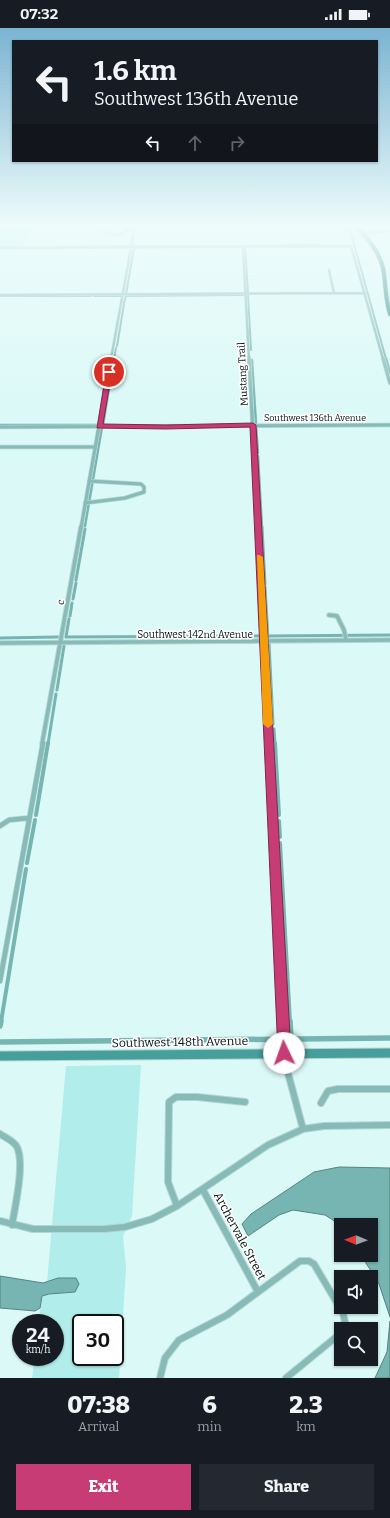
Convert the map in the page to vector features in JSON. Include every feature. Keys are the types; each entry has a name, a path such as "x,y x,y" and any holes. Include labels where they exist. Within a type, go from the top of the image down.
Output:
{"main road":[{"path":"385,289 390,314"}],"street":[{"name":"c","path":"0,981 86,502 92,481 95,447 125,289"},
{"name":"Mustang Trail","path":"245,289 253,425 284,1053 303,1129"},
{"path":"333,289 334,293"},
{"path":"364,289 390,383"},
{"path":"0,295 365,293"},
{"name":"Southwest 136th Avenue","path":"0,426 166,427 253,425 390,425"},
{"path":"0,447 95,447"},
{"path":"86,502 131,498 140,496 144,492 144,487 141,484 92,481"},
{"path":"329,615 337,616 344,630 346,640"},
{"name":"Southwest 142nd Avenue","path":"0,643 390,640"},
{"path":"0,826 9,820 29,818"},
{"name":"Southwest 148th Avenue","path":"0,1056 387,1053"},
{"path":"321,1102 328,1091 338,1089 390,1089"},
{"path":"178,1206 168,1182 169,1102 176,1097 197,1097 245,1102"},
{"path":"0,1221 33,1229 104,1229 124,1227 152,1219 178,1206 268,1145 303,1129 324,1126 390,1125"},
{"path":"0,1134 12,1141 18,1149 19,1156 20,1164 12,1225"},
{"name":"Archervale Street","path":"203,1190 258,1292"},
{"path":"160,1378 168,1350 179,1340 227,1315 300,1261 309,1261 314,1264 343,1313 344,1322"},
{"path":"286,1378 334,1339"}],"shaded area":[{"path":"141,1065 132,1216 123,1236 126,1268 123,1314 72,1314 72,1366 120,1366 119,1378 32,1378 34,1366 64,1366 64,1314 39,1314 42,1296 75,1292 58,1278 47,1282 66,1066"},
{"path":"339,1167 390,1168 390,1317 378,1282 378,1270 370,1270 365,1262 378,1262 378,1218 334,1218 334,1221 325,1215 293,1210 279,1215 248,1236 242,1224 251,1214 314,1172"},
{"path":"0,1276 43,1283 58,1278 76,1278 79,1284 75,1292 42,1296 40,1308 35,1311 0,1308"},
{"path":"390,1321 390,1378 375,1378 387,1352"}],"waterway":[{"path":"126,294 127,289"},
{"path":"248,289 248,293"},
{"path":"367,289 386,359"},
{"path":"124,303 126,296 243,295"},
{"path":"248,295 251,350"},
{"path":"0,296 91,296"},
{"path":"94,296 121,296"},
{"path":"117,346 124,304"},
{"path":"114,359 116,348"},
{"path":"103,425 114,358"},
{"path":"386,358 390,373"},
{"path":"252,360 256,424"},
{"path":"0,425 97,425"},
{"path":"256,426 258,453"},
{"path":"85,526 102,427"},
{"path":"258,456 262,528"},
{"path":"262,527 265,584"},
{"path":"76,580 85,529"},
{"path":"73,599 76,583"},
{"path":"265,587 268,636"},
{"path":"70,616 72,603"},
{"path":"69,619 66,637 260,636"},
{"path":"268,636 390,635"},
{"path":"0,638 58,637"},
{"path":"269,643 273,724"},
{"path":"57,690 64,646"},
{"path":"48,744 56,694"},
{"path":"274,729 275,744"},
{"path":"36,815 48,743"},
{"path":"275,743 279,815"},
{"path":"27,863 35,820"},
{"path":"279,821 280,837"},
{"path":"280,843 290,1022"},
{"path":"1,1022 26,869"},
{"path":"0,1026 1,1021"},
{"path":"290,1021 291,1039"},
{"path":"0,1042 390,1038"}],"slow traffic":[{"path":"259,557 268,724"}],"route":[{"path":"109,372 99,426 166,427 253,425 284,1053"}]}
